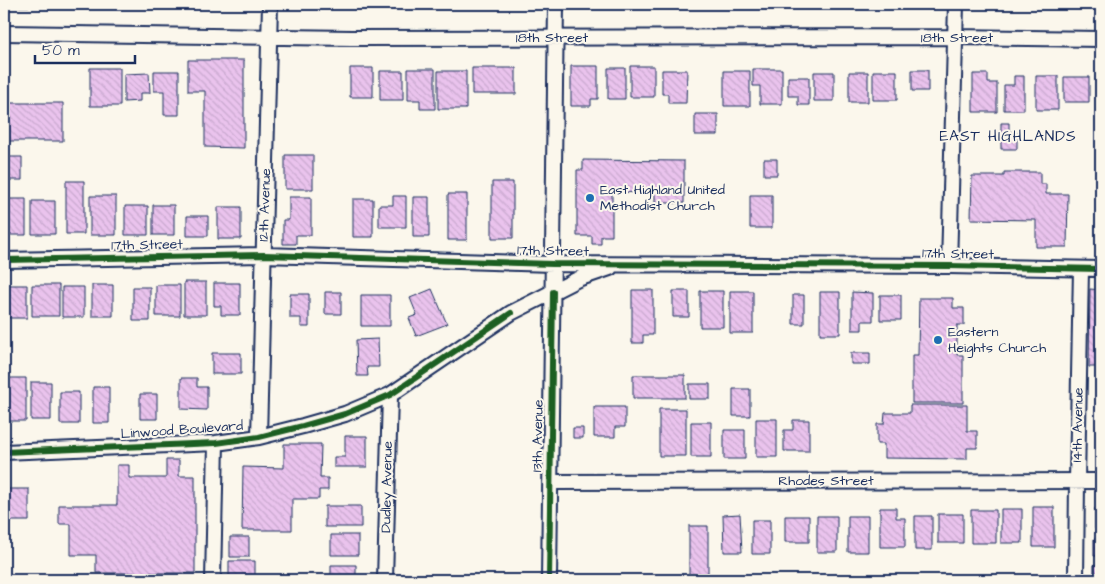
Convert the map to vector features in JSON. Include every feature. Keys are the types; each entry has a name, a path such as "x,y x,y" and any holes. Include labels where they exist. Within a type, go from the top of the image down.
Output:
{"street":[{"name":"12th Avenue","path":"259,437 270,4"},
{"name":"13th Avenue","path":"549,580 556,4"},
{"path":"949,266 956,4"},
{"name":"18th Street","path":"4,33 352,38 956,37 1101,39"},
{"name":"17th Street","path":"4,260 264,255 553,264 949,266 1101,269"},
{"path":"553,292 619,264"},
{"name":"14th Avenue","path":"1076,580 1080,269"},
{"name":"Linwood Boulevard","path":"4,452 216,443 259,437 345,414 390,395 511,313 553,292"},
{"name":"Dudley Avenue","path":"385,580 390,395"},
{"path":"213,580 216,443"},
{"name":"Rhodes Street","path":"550,482 1101,481"}],"building":[{"path":"5,4 37,4 37,6 5,6"},
{"path":"592,4 592,5 569,5"},
{"path":"626,4 626,5 601,5"},
{"path":"715,4 715,5 693,5"},
{"path":"722,4 743,4 743,6 722,6"},
{"path":"752,4 771,4 771,6 752,6"},
{"path":"779,4 802,4 802,6 779,6"},
{"path":"844,4 864,4 864,7 844,7"},
{"path":"1034,4 1054,4 1054,6 1034,6"},
{"path":"1062,4 1090,4 1090,6 1062,6"},
{"path":"188,60 244,60 244,148 205,147 205,91 188,91"},
{"path":"571,66 598,66 598,99 591,99 591,106 571,106"},
{"path":"630,66 654,66 654,97 630,97"},
{"path":"90,68 120,68 120,106 90,106"},
{"path":"350,68 373,68 373,97 350,97"},
{"path":"472,68 516,68 516,94 472,94"},
{"path":"608,68 625,68 625,99 608,99"},
{"path":"408,69 435,69 435,109 420,109 420,100 408,100"},
{"path":"753,69 782,69 782,104 760,104 760,86 753,86"},
{"path":"662,70 687,70 686,103 668,103 668,94 662,94"},
{"path":"912,70 928,70 928,91 912,91"},
{"path":"154,71 179,71 179,115 164,115 164,91 154,91"},
{"path":"380,71 403,71 403,100 380,100"},
{"path":"438,71 466,71 466,109 438,109"},
{"path":"724,71 750,71 750,106 724,106"},
{"path":"873,71 897,71 897,100 873,100"},
{"path":"814,72 834,72 834,101 814,101"},
{"path":"849,72 868,72 868,102 849,102"},
{"path":"149,73 150,93 140,93 140,101 124,102 124,74"},
{"path":"973,74 988,74 988,83 997,83 997,112 973,112"},
{"path":"1014,76 1024,76 1024,110 1004,110 1004,85 1014,85"},
{"path":"1036,76 1058,76 1058,110 1036,110"},
{"path":"788,77 809,77 809,105 798,105 798,96 788,96"},
{"path":"1064,77 1089,77 1089,102 1064,102"},
{"path":"1097,77 1101,77 1101,109 1097,109"},
{"path":"8,103 63,103 63,141 8,141"},
{"path":"695,114 718,114 718,135 695,135"},
{"path":"1001,123 1009,123 1009,132 1017,132 1017,149 1001,149"},
{"path":"285,155 313,155 313,189 285,189"},
{"path":"4,157 22,157 22,180 4,180"},
{"path":"764,159 777,159 777,175 764,175"},
{"path":"583,160 684,161 684,203 655,203 655,193 612,192 612,236 601,236 601,244 592,244 592,236 577,236 577,170 583,170"},
{"path":"1004,172 1040,172 1040,184 1046,184 1046,194 1068,194 1067,247 1036,247 1036,220 971,219 972,176 1004,176"},
{"path":"66,181 84,181 84,234 66,234"},
{"path":"492,182 513,182 513,238 492,238"},
{"path":"448,194 467,194 467,240 448,240"},
{"path":"750,195 772,195 772,228 750,228"},
{"path":"90,196 116,196 116,235 90,235"},
{"path":"393,196 406,196 406,227 379,227 379,205 393,205"},
{"path":"289,197 311,197 311,235 296,235 296,244 283,244 283,220 289,220"},
{"path":"413,197 429,197 429,237 413,237"},
{"path":"8,199 26,199 26,235 4,235 4,209 8,209"},
{"path":"353,199 373,199 373,237 353,237"},
{"path":"32,201 55,201 55,234 32,234"},
{"path":"153,205 174,205 174,235 153,235"},
{"path":"125,206 148,206 148,235 125,235"},
{"path":"218,207 241,207 241,239 218,239"},
{"path":"187,216 208,216 208,236 187,236"},
{"path":"184,282 206,282 206,315 184,315"},
{"path":"214,283 240,283 240,315 221,315 221,306 214,306"},
{"path":"4,285 27,285 27,318 4,318"},
{"path":"32,285 59,285 59,316 32,316"},
{"path":"92,285 113,285 113,316 92,316"},
{"path":"156,285 180,285 180,316 156,316"},
{"path":"62,287 84,287 84,317 62,317"},
{"path":"133,287 150,287 150,321 133,321"},
{"path":"432,289 447,324 416,336 409,318 417,315 410,298"},
{"path":"1090,289 1101,290 1101,367 1089,367"},
{"path":"632,290 653,290 653,335 643,335 643,343 632,343"},
{"path":"673,291 689,291 689,317 673,317"},
{"path":"700,291 723,291 723,327 700,327"},
{"path":"730,291 753,291 753,333 730,333"},
{"path":"325,292 341,292 341,314 325,314"},
{"path":"820,292 840,292 840,334 820,334"},
{"path":"852,292 873,293 873,321 862,321 862,330 852,330"},
{"path":"290,294 309,294 309,327 301,327 301,318 290,318"},
{"path":"361,295 390,295 390,326 361,326"},
{"path":"793,295 804,295 804,324 793,324"},
{"path":"880,295 901,295 901,320 880,320"},
{"name":"Eastern Heights Church","path":"919,298 953,298 953,308 964,308 964,325 957,325 957,355 963,355 963,403 912,403 912,355 918,355"},
{"path":"378,339 379,367 367,367 368,376 357,376 356,340"},
{"path":"212,353 241,353 241,374 212,374"},
{"path":"851,353 870,353 870,364 851,364"},
{"path":"633,375 685,375 685,398 633,398"},
{"path":"4,378 26,378 26,421 4,421"},
{"path":"181,378 197,378 197,387 207,387 207,410 181,409"},
{"path":"31,382 51,382 51,420 31,420"},
{"path":"689,384 710,384 710,399 689,399"},
{"path":"93,387 109,387 109,423 93,423"},
{"path":"733,389 750,389 750,416 733,416"},
{"path":"60,392 79,392 79,424 60,424"},
{"path":"140,394 157,394 157,419 140,419"},
{"path":"910,405 967,405 967,431 977,431 977,448 967,448 967,459 884,458 884,444 877,444 877,424 884,424 885,413 910,413"},
{"path":"594,407 625,407 625,427 615,427 615,437 594,437"},
{"path":"659,409 686,409 686,456 659,456"},
{"path":"756,419 777,419 777,457 756,457"},
{"path":"793,420 809,420 809,451 784,451 784,430 793,430"},
{"path":"691,422 711,422 711,457 691,457"},
{"path":"1097,425 1101,425 1101,461 1097,461"},
{"path":"573,428 583,428 583,438 573,438"},
{"path":"724,430 745,430 745,459 724,459"},
{"path":"345,436 367,436 367,467 334,467 334,457 345,457"},
{"path":"284,444 321,444 320,478 328,478 328,490 319,490 319,499 292,499 292,530 242,530 243,467 284,468"},
{"path":"166,460 179,460 179,476 195,476 195,573 96,573 96,555 71,555 71,524 59,524 59,505 117,505 117,465 129,465 129,478 166,478"},
{"path":"4,489 29,489 29,521 4,521"},
{"path":"325,506 361,506 361,527 325,527"},
{"path":"1033,507 1054,507 1054,547 1033,547"},
{"path":"880,508 896,508 896,518 905,518 905,547 880,547"},
{"path":"1095,508 1101,508 1101,529 1095,529"},
{"path":"1001,509 1022,509 1022,543 1001,543"},
{"path":"971,510 996,510 996,543 971,543"},
{"path":"740,514 742,552 724,552 723,515"},
{"path":"938,514 963,514 963,543 938,543"},
{"path":"785,516 809,516 809,542 785,542"},
{"path":"817,516 837,516 837,552 817,552"},
{"path":"848,516 868,516 868,552 848,552"},
{"path":"915,516 932,516 932,550 915,550"},
{"path":"752,520 770,520 770,554 752,554"},
{"path":"689,526 708,526 708,575 689,575"},
{"path":"331,535 358,535 358,555 331,555"},
{"path":"230,537 249,537 249,557 230,557"},
{"path":"1094,539 1101,539 1101,556 1094,556"},
{"path":"229,561 255,561 255,580 229,580"},
{"path":"331,565 356,565 356,580 331,580"},
{"path":"1094,565 1101,565 1101,580 1094,580"}],"cycle path":[{"path":"4,260 264,255 553,264 949,266 1101,269"},
{"path":"549,580 553,292"},
{"path":"4,452 216,443 259,437 303,426 345,414 390,395 511,313"}],"place":[{"name":"East Highland United Methodist Church","path":"590,198"},
{"name":"Eastern Heights Church","path":"938,340"}],"district":[{"name":"EAST HIGHLANDS","path":"1008,136"}]}
